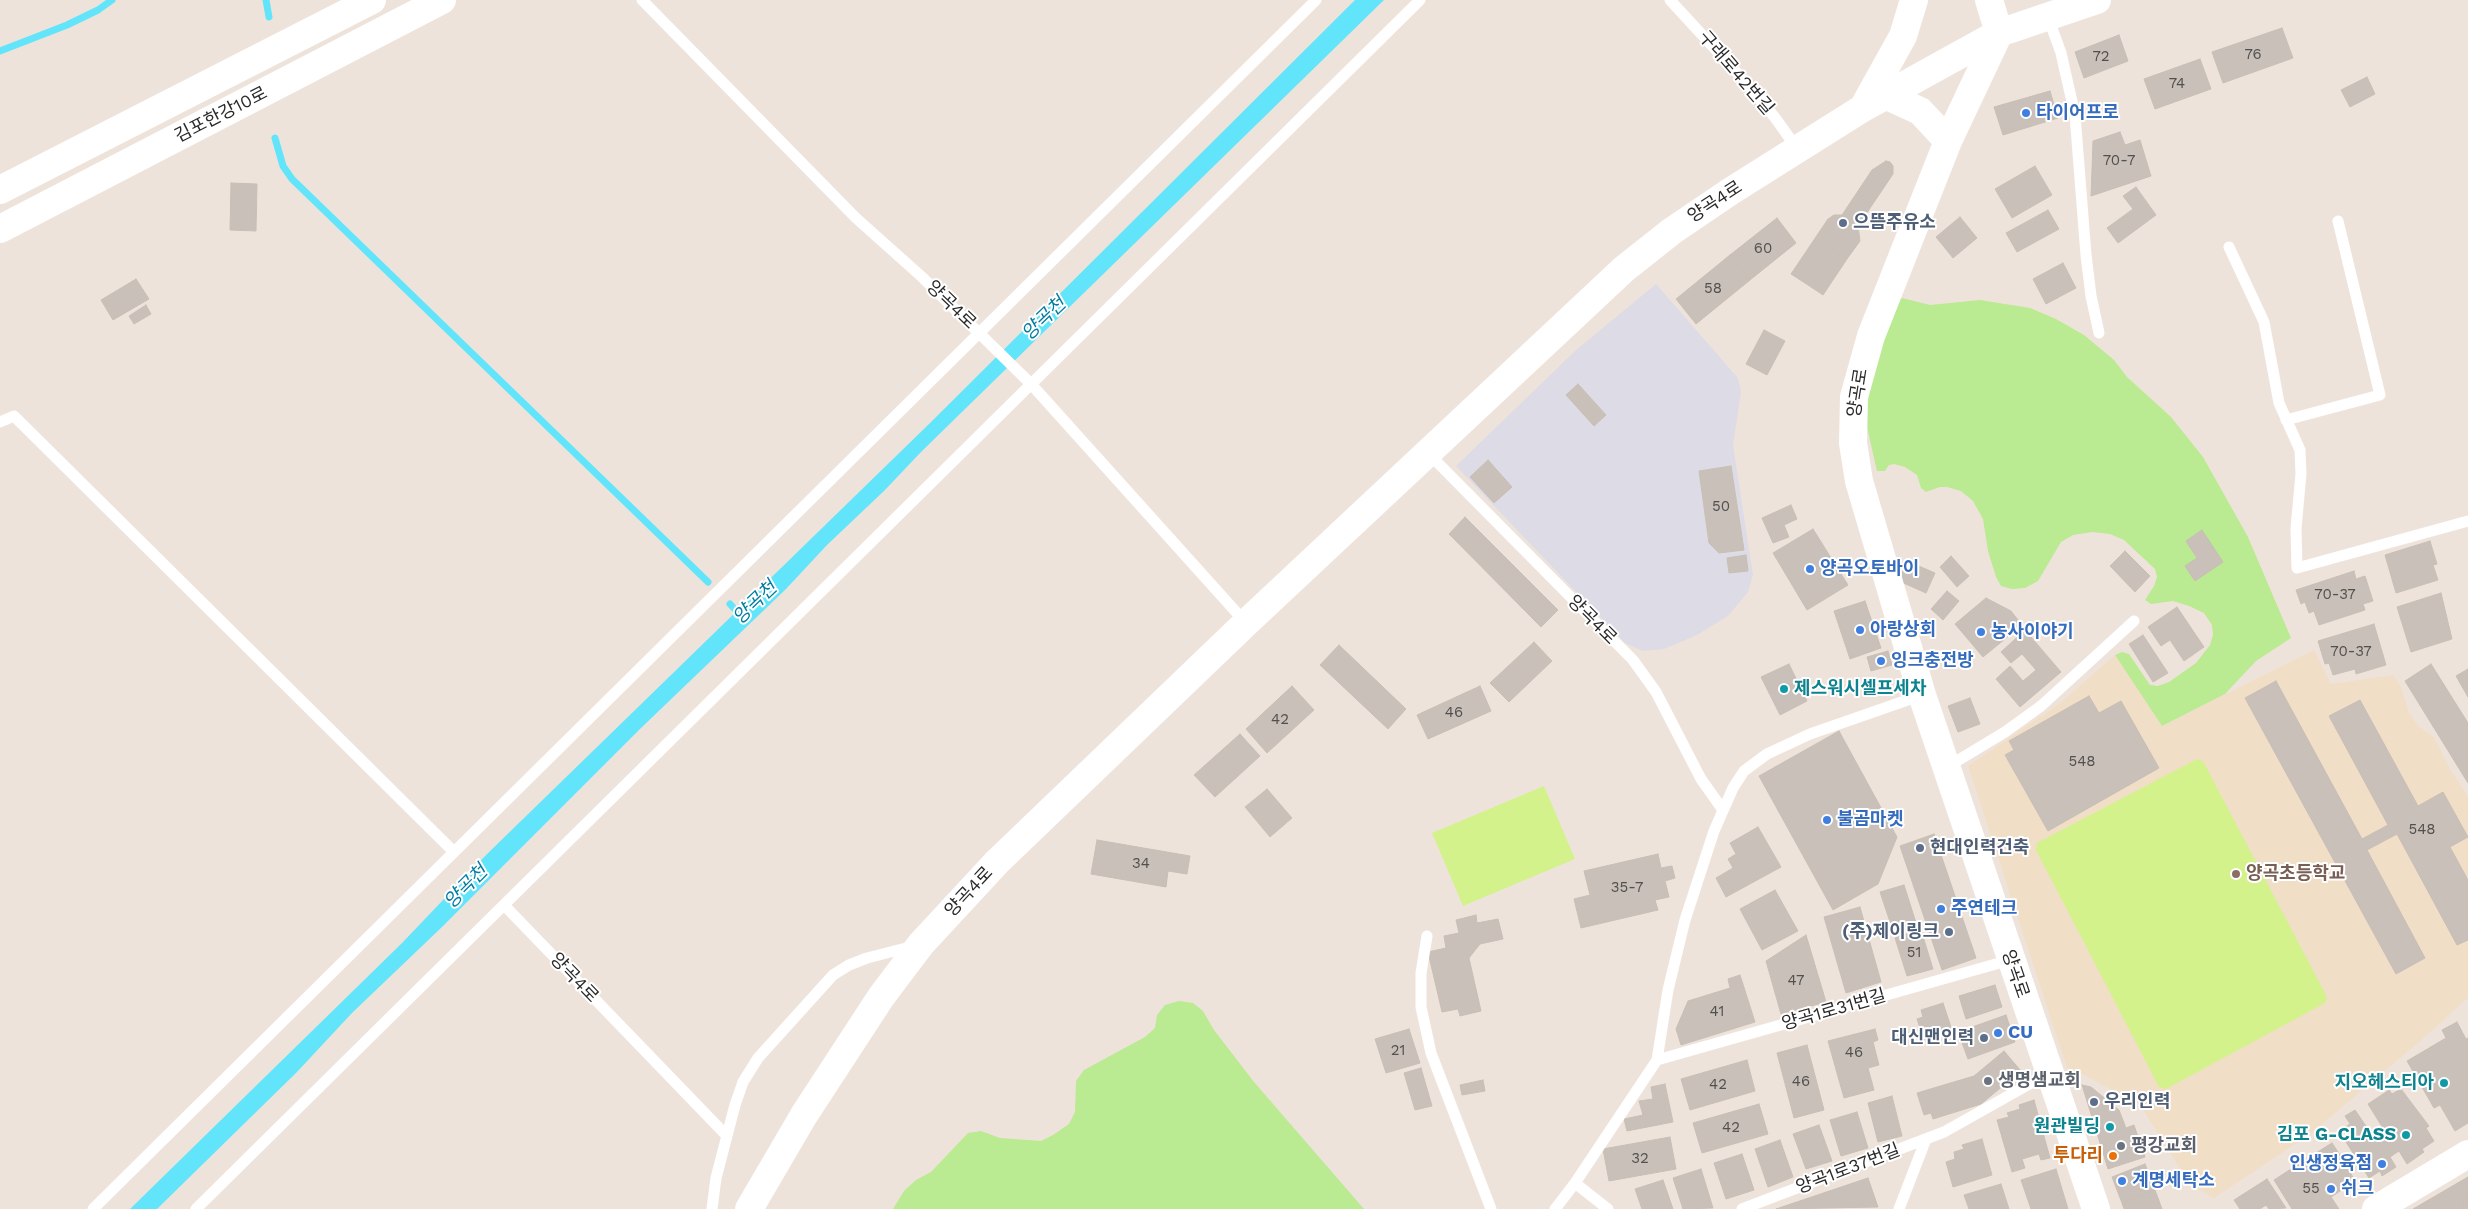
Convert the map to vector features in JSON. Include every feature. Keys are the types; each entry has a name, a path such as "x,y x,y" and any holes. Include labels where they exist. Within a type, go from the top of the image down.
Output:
{"street":[{"name":"김포한강10로","path":"0,190 372,0"},
{"name":"김포한강10로","path":"0,228 442,0"},
{"path":"1863,108 1903,36 1914,0"},
{"path":"1989,0 1999,33"},
{"name":"양곡4로","path":"749,1209 804,1115 881,997 921,944 997,862 1246,623 1624,269 1680,226 1863,108 1999,33 2097,0"},
{"name":"양곡로","path":"1999,33 1948,142 1871,336 1854,397 1854,443 1859,481 1922,694 2010,960 2096,1209"},
{"path":"1887,96 1920,111 1948,142"},
{"path":"2376,1209 2468,1154"}],"lane":[{"name":"양곡4로","path":"642,0 856,218 979,332 1031,384 1246,623"},
{"path":"93,1209 1316,0"},
{"path":"196,1209 1420,0"},
{"name":"구래로42번길","path":"1670,0 1751,88 1776,118 1798,150"},
{"path":"2048,15 2068,78 2075,115 2087,263 2099,333"},
{"path":"2286,420 2380,395 2338,221"},
{"path":"2229,247 2264,322 2276,391 2302,459 2296,528 2298,568 2468,521"},
{"path":"0,422 14,416 454,852"},
{"name":"양곡4로","path":"1428,453 1633,660 1656,692 1701,779 1723,810"},
{"path":"1947,767 2005,732 2041,706 2134,621"},
{"path":"1555,1209 1575,1183 1657,1060 1668,990 1685,920 1714,831 1744,771 1767,754 1810,734 1922,694"},
{"name":"양곡4로","path":"504,905 727,1136"},
{"path":"1427,936 1421,973 1421,1007 1431,1053 1491,1209"},
{"path":"712,1209 716,1178 734,1105 748,1074 758,1058 820,987 849,965 867,958 921,944"},
{"name":"양곡1로31번길","path":"1657,1060 2010,960"},
{"name":"양곡1로37번길","path":"1742,1209 1926,1139 2049,1073"},
{"name":"양곡1로37번길","path":"1899,1209 1926,1139"},
{"path":"1575,1183 1608,1209"}],"shaded area":[{"path":"1656,284 1738,378 1741,392 1733,445 1753,575 1748,592 1728,616 1697,635 1664,649 1643,651 1625,643 1456,466 1575,351"},
{"name":"양곡초등학교","path":"2314,650 2331,684 2393,675 2401,687 2409,712 2418,726 2434,737 2450,769 2468,796 2468,998 2309,1135 2214,1198 2190,1185 2140,1105 2082,1074 2070,1077 1968,766 2059,704 2115,655 2162,726"}],"green space":[{"path":"1902,298 1930,305 1980,300 2030,308 2056,319 2084,335 2114,360 2127,377 2171,417 2203,457 2248,537 2291,638 2256,661 2225,694 2162,726 2115,655 2122,652 2129,654 2150,685 2158,686 2169,682 2196,663 2210,645 2213,635 2212,625 2204,613 2189,606 2173,601 2151,604 2145,600 2154,586 2157,577 2155,569 2124,540 2110,534 2092,532 2073,535 2061,542 2038,581 2025,588 2012,589 2001,586 1996,577 1988,551 1983,519 1973,501 1961,491 1947,487 1940,487 1926,492 1921,488 1917,475 1905,467 1894,464 1889,465 1885,471 1877,471 1867,427 1867,399 1874,363 1894,305"},
{"path":"2197,759 2203,761 2327,997 2325,1003 2166,1089 2159,1087 2036,850 2037,843"},
{"path":"1544,786 1575,859 1463,906 1432,833"},
{"path":"1179,1001 1193,1003 1203,1011 1214,1030 1254,1082 1364,1209 893,1209 904,1191 916,1180 931,1172 968,1133 981,1131 1000,1138 1041,1141 1069,1124 1075,1112 1076,1081 1084,1070 1145,1037 1155,1028 1157,1015 1165,1005"}],"water":[{"name":"양곡천","path":"1355,0 1384,0 921,452 885,490 827,545 786,589 641,728 442,927 352,1013 297,1072 157,1209 130,1209 402,943 486,855 929,424"}],"building":[{"path":"2282,28 2293,58 2223,83 2212,52"},
{"path":"2119,35 2128,61 2084,78 2075,52"},
{"path":"2200,59 2211,89 2155,109 2144,79"},
{"path":"2367,77 2375,94 2350,107 2341,90"},
{"name":"타이어프로","path":"2050,91 2058,118 2003,135 1994,107"},
{"path":"2120,132 2125,145 2140,140 2151,176 2091,196 2093,141"},
{"name":"으뜸주유소","path":"1886,161 1890,162 1893,166 1893,174 1858,226 1860,241 1847,259 1830,247 1805,283 1791,274 1828,219 1834,215 1842,215 1872,170"},
{"path":"2035,166 2052,195 2012,218 1995,189"},
{"path":"231,183 257,184 256,231 230,230"},
{"path":"2136,187 2156,215 2118,243 2107,228 2133,209 2123,196"},
{"path":"2048,210 2059,229 2017,252 2006,233"},
{"path":"1960,217 1977,238 1953,258 1936,237"},
{"path":"1777,218 1796,243 1750,280 1730,255"},
{"path":"1830,247 1847,259 1823,295 1805,283"},
{"path":"1730,255 1750,280 1696,324 1676,299"},
{"path":"2063,263 2076,288 2046,304 2033,279"},
{"path":"136,279 149,299 113,320 101,300"},
{"path":"146,305 151,314 134,324 129,316"},
{"path":"1764,330 1785,341 1767,375 1746,364"},
{"path":"1578,384 1606,415 1594,426 1566,395"},
{"path":"1488,460 1512,487 1494,503 1470,477"},
{"path":"1731,466 1744,550 1719,553 1709,543 1699,471"},
{"path":"1791,505 1797,519 1784,525 1789,537 1773,543 1762,518"},
{"path":"1465,517 1558,610 1541,627 1449,534"},
{"name":"양곡오토바이","path":"1813,529 1848,585 1807,610 1773,553"},
{"path":"2202,530 2223,562 2195,581 2185,566 2197,558 2186,541"},
{"path":"2430,541 2437,564 2433,565 2438,580 2396,593 2385,555"},
{"path":"2125,551 2150,576 2135,592 2110,566"},
{"path":"1746,555 1748,571 1729,573 1727,558"},
{"path":"1951,556 1969,576 1957,587 1940,567"},
{"path":"1907,561 1935,573 1926,593 1899,581"},
{"path":"2354,571 2356,579 2365,576 2373,601 2363,604 2365,610 2319,625 2314,611 2309,613 2305,602 2301,604 2296,590"},
{"path":"1947,591 1959,601 1943,620 1931,609"},
{"path":"2441,593 2452,639 2411,652 2397,607"},
{"path":"1986,598 2011,611 2022,625 1983,657 1955,624"},
{"path":"1865,601 1881,648 1850,659 1834,611"},
{"path":"2177,607 2204,647 2184,661 2170,640 2161,646 2148,627"},
{"path":"2374,624 2386,665 2356,674 2355,669 2333,675 2329,663 2325,664 2318,641"},
{"path":"2025,630 2061,672 2020,707 1996,679 2010,666 2023,681 2036,670 2022,654 2011,663 2001,652"},
{"path":"2143,635 2168,673 2153,682 2129,644"},
{"path":"1534,642 1552,661 1509,702 1490,683"},
{"path":"1339,645 1406,709 1388,729 1320,665"},
{"path":"1888,651 1892,665 1871,671 1867,657"},
{"name":"제스워시셀프세차","path":"1789,664 1807,701 1780,715 1761,677"},
{"path":"2431,664 2468,723 2468,783 2405,681"},
{"path":"2468,669 2468,697 2456,676"},
{"name":"양곡초등학교","path":"2276,681 2362,839 2388,825 2329,716 2360,700 2418,806 2443,792 2468,837 2450,847 2468,880 2468,940 2457,945 2397,834 2367,850 2425,958 2396,974 2245,698"},
{"path":"1292,686 1314,710 1267,753 1246,729"},
{"path":"1480,686 1491,711 1428,739 1417,715"},
{"path":"2089,696 2099,713 2121,701 2159,768 2048,831 2005,755 2014,750 2009,741"},
{"path":"1970,698 1980,724 1958,732 1948,706"},
{"path":"1839,731 1897,837 1878,884 1833,910 1759,776"},
{"path":"1240,734 1260,756 1215,797 1194,775"},
{"path":"1267,789 1292,818 1270,837 1245,807"},
{"path":"1758,827 1781,867 1726,897 1716,878 1733,868 1728,859 1736,854 1730,843"},
{"path":"1934,834 1976,958 1942,970 1900,846"},
{"path":"1097,840 1190,856 1187,874 1168,871 1166,887 1091,874"},
{"path":"1658,854 1661,868 1672,866 1675,878 1665,881 1669,897 1655,900 1658,910 1581,928 1574,899 1590,895 1584,871"},
{"path":"1904,885 1918,929 1895,937 1880,892"},
{"path":"1775,890 1798,931 1762,950 1740,909"},
{"path":"1860,907 1881,982 1846,993 1824,917"},
{"path":"1476,915 1477,923 1498,919 1503,939 1480,944 1469,958 1481,1011 1460,1016 1458,1009 1442,1012 1428,952 1446,948 1444,936 1459,933 1456,920"},
{"path":"1921,930 1933,969 1907,976 1895,938"},
{"path":"1806,935 1826,1002 1781,1014 1766,961"},
{"path":"1740,975 1755,1022 1681,1045 1676,1029 1688,1001 1730,988 1728,979"},
{"path":"1995,985 2002,1007 1966,1019 1959,996"},
{"path":"1943,1003 1952,1030 1924,1040 1917,1019 1923,1017 1921,1010"},
{"path":"2006,1015 2015,1042 1968,1059 1958,1032"},
{"name":"지오헤스티아","path":"2457,1022 2466,1039 2468,1038 2468,1123 2455,1131 2440,1105 2434,1108 2407,1061 2446,1038 2442,1030"},
{"path":"1409,1029 1420,1063 1386,1073 1375,1039"},
{"path":"1875,1029 1878,1040 1873,1042 1879,1065 1868,1068 1874,1090 1844,1098 1828,1041"},
{"path":"1807,1045 1824,1110 1794,1118 1777,1053"},
{"path":"2004,1051 2021,1071 1981,1104 1933,1119 1931,1113 1924,1115 1917,1093 1974,1076"},
{"path":"1747,1060 1755,1091 1690,1110 1681,1079"},
{"path":"1421,1068 1432,1106 1415,1110 1404,1073"},
{"path":"1483,1080 1485,1091 1462,1095 1460,1085"},
{"path":"1665,1084 1673,1122 1627,1131 1624,1119 1643,1115 1639,1101 1653,1099 1651,1087"},
{"name":"원관빌딩","path":"2082,1085 2091,1087 2119,1110 2126,1128 2134,1125 2145,1157 2108,1169"},
{"name":"김포 G-CLASS","path":"2401,1089 2429,1126 2426,1128 2434,1141 2422,1149 2424,1152 2407,1164 2399,1151 2390,1157 2396,1167 2382,1176 2380,1171 2369,1178 2346,1142 2351,1138 2344,1128 2350,1124 2345,1116 2355,1110 2370,1132 2375,1129 2380,1137 2386,1133 2368,1104 2389,1090 2392,1094"},
{"path":"1892,1096 1902,1136 1878,1142 1868,1103"},
{"path":"2034,1100 2050,1158 2041,1160 2039,1154 2022,1159 2025,1168 2012,1172 1997,1120 2009,1117 2007,1113 2020,1109 2019,1105"},
{"path":"1759,1104 1768,1134 1702,1153 1693,1123"},
{"path":"1857,1112 1868,1148 1841,1156 1830,1120"},
{"path":"1819,1125 1832,1161 1806,1169 1793,1134"},
{"path":"1670,1137 1676,1169 1609,1181 1603,1149"},
{"path":"1982,1139 1992,1175 1953,1187 1946,1162 1955,1159 1954,1152 1964,1149 1962,1145"},
{"path":"1780,1140 1793,1177 1768,1187 1755,1149"},
{"path":"2332,1143 2342,1158 2317,1174 2308,1158"},
{"path":"1742,1154 1754,1190 1726,1199 1714,1163"},
{"path":"2308,1158 2317,1174 2342,1158 2355,1181 2331,1197 2339,1209 2292,1209 2274,1180"},
{"path":"2145,1164 2155,1190 2122,1203 2112,1177"},
{"path":"1701,1169 1713,1208 1683,1209 1673,1178"},
{"path":"2056,1169 2068,1209 2031,1209 2021,1180"},
{"path":"2468,1177 2468,1196 2461,1209 2413,1209"},
{"path":"1868,1178 1878,1207 1776,1209"},
{"path":"2267,1179 2286,1208 2269,1209 2266,1205 2260,1209 2240,1209 2234,1200"},
{"path":"1663,1180 1673,1209 1642,1209 1635,1189"},
{"path":"2001,1184 2009,1209 1969,1209 1964,1195"},
{"path":"2155,1190 2162,1209 2124,1209 2122,1203"},
{"path":"2468,1196 2468,1209 2461,1209"}],"waterway":[{"path":"0,51 67,25 98,10 112,0"},
{"path":"266,0 269,17"},
{"path":"275,138 283,166 292,179 708,582"},
{"name":"양곡천","path":"730,604 741,616"}],"place":[{"name":"타이어프로","path":"2026,113"},
{"name":"으뜸주유소","path":"1843,223"},
{"name":"양곡오토바이","path":"1810,569"},
{"name":"아랑상회","path":"1860,630"},
{"name":"농사이야기","path":"1981,632"},
{"name":"잉크충전방","path":"1881,661"},
{"name":"제스워시셀프세차","path":"1784,689"},
{"name":"불곰마켓","path":"1827,820"},
{"name":"현대인력건축","path":"1920,848"},
{"name":"양곡초등학교","path":"2236,874"},
{"name":"주연테크","path":"1941,909"},
{"name":"(주)제이링크","path":"1949,932"},
{"name":"CU","path":"1998,1033"},
{"name":"대신맨인력","path":"1984,1038"},
{"name":"생명샘교회","path":"1988,1081"},
{"name":"지오헤스티아","path":"2444,1083"},
{"name":"우리인력","path":"2094,1102"},
{"name":"원관빌딩","path":"2110,1127"},
{"name":"김포 G-CLASS","path":"2406,1135"},
{"name":"평강교회","path":"2121,1146"},
{"name":"투다리","path":"2113,1156"},
{"name":"인생정육점","path":"2382,1164"},
{"name":"계명세탁소","path":"2122,1181"},
{"name":"쉬크","path":"2331,1189"}]}
